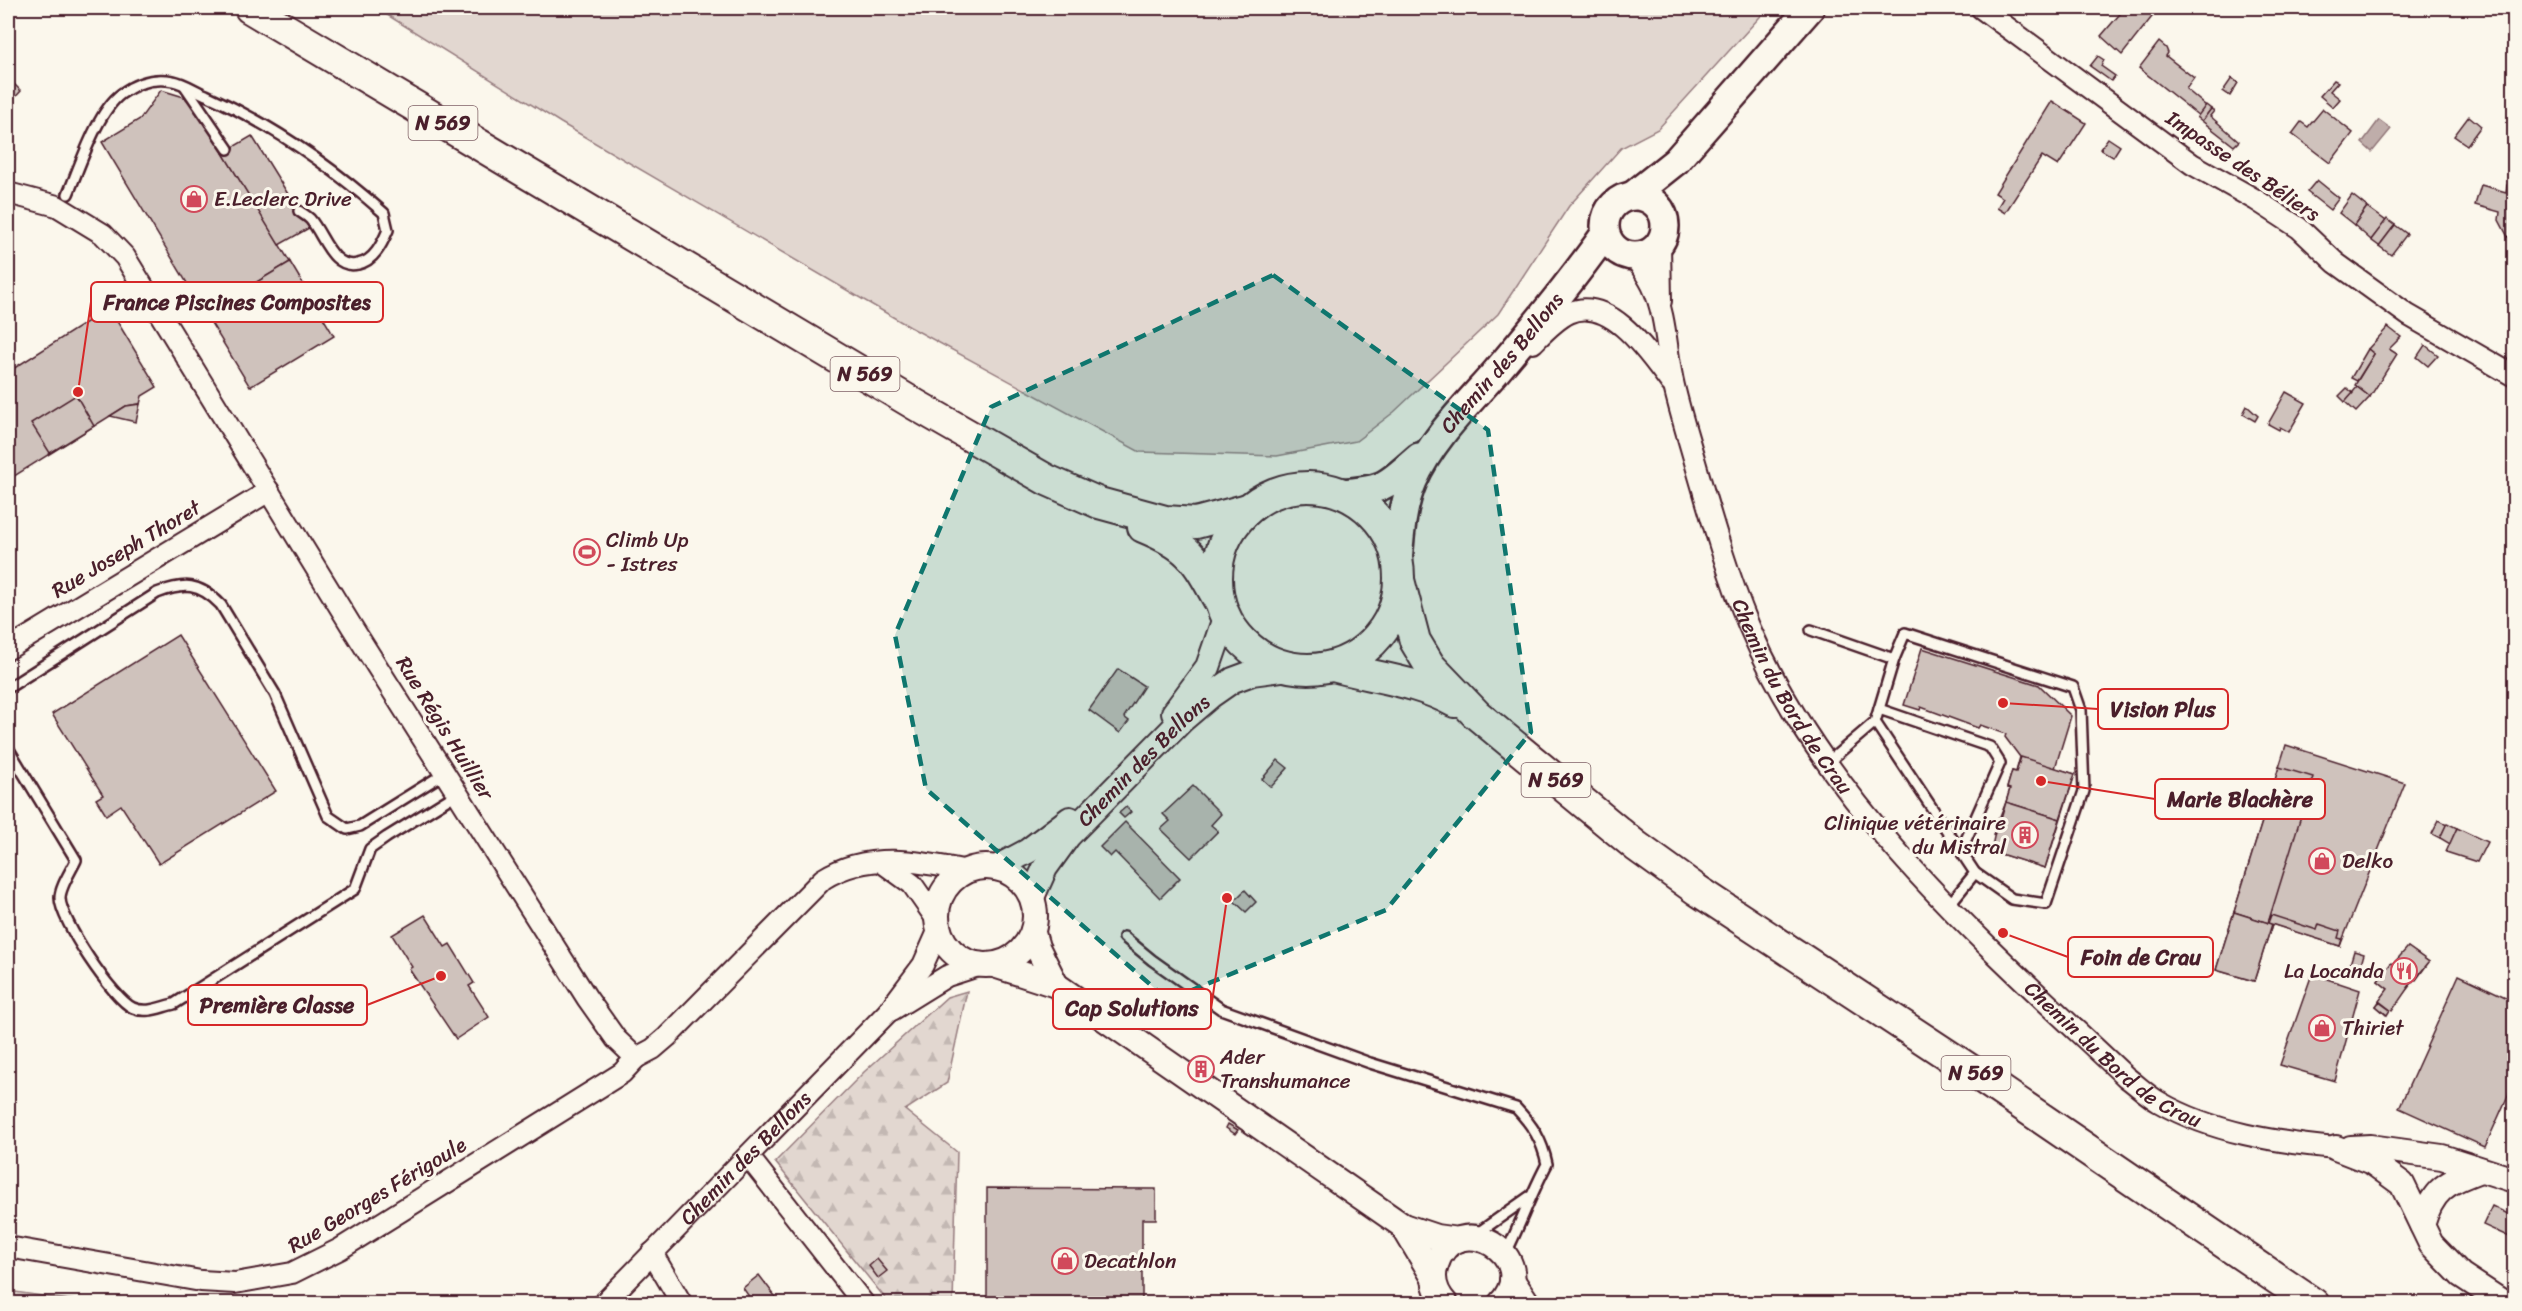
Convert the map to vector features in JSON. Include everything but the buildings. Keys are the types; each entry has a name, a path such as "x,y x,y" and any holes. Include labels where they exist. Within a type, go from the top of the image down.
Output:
{"main road":[{"name":"N 569","path":"250,8 916,405 1047,480 1099,503 1165,521 1182,523 1214,519 1248,509"},
{"path":"1632,196 1647,198 1659,209 1665,225 1660,243 1653,250 1629,255 1612,246 1605,234 1607,213 1613,205 1632,196 1676,161 1810,8"},
{"path":"1659,209 1676,161"},
{"name":"Chemin des Bellons","path":"1398,571 1401,526 1413,481 1435,445 1572,282 1605,234"},
{"name":"Chemin des Bellons","path":"1572,282 1629,255"},
{"name":"Chemin des Bellons","path":"1341,493 1370,490 1386,485 1435,445"},
{"path":"1317,487 1341,493 1372,513 1384,527 1392,544 1398,571 1396,603 1387,624 1373,642 1354,657 1333,666 1311,670 1275,664 1249,649 1235,634 1222,610 1216,576 1220,551 1231,528 1248,509 1269,495 1292,488 1317,487"},
{"name":"N 569","path":"1099,503 1126,521 1170,538 1181,545 1201,568 1222,610"},
{"name":"N 569","path":"1398,571 1419,649 1431,666 1476,714 1636,846 1696,890 1975,1073 2314,1304"},
{"name":"N 569","path":"1333,666 1363,675 1402,680 1429,688 1476,714"}],"street":[{"name":"Impasse des Béliers","path":"1981,8 2192,165 2256,200 2299,228 2336,264 2408,315 2514,376"},
{"name":"Rue Régis Huillier","path":"8,193 57,206 103,234 125,257 592,1006 616,1040 636,1058"},
{"path":"1660,243 1661,309"},
{"path":"1629,255 1652,285 1661,309"},
{"name":"Chemin du Bord de Crau","path":"1661,309 1674,386 1714,529 1749,626 1778,685 1827,763 1893,846 1949,905 2126,1077 2158,1101 2199,1120 2248,1135 2336,1148 2370,1147 2442,1156 2514,1180"},
{"path":"1496,372 1520,357 1543,333 1568,314 1595,310 1611,318 1631,333 1674,386"},
{"name":"Rue Joseph Thoret","path":"8,649 269,491"},
{"name":"Chemin des Bellons","path":"996,868 1028,852 1076,813 1178,709 1208,667 1222,610"},
{"name":"Chemin des Bellons","path":"1032,897 1045,868 1068,836 1183,719 1233,680 1252,674 1289,668"},
{"path":"636,1058 653,1049 667,1037 823,879 835,870 853,863 904,860 967,871"},
{"path":"882,863 912,884 938,924 949,948 958,956 1056,985 1403,1226 1436,1236 1485,1239 1497,1245 1505,1255 1512,1271 1509,1290 1500,1304"},
{"path":"938,924 939,904 945,891 955,879 967,871 982,867 996,868 1011,874 1023,884 1032,897 1035,921 1033,933 1027,944 1017,954 988,965"},
{"name":"Chemin des Bellons","path":"603,1304 887,1013 923,965 938,924"},
{"path":"1033,933 1056,985"},
{"name":"Chemin des Bellons","path":"887,1013 946,976 988,965"},
{"name":"Rue Georges Férigoule","path":"8,1247 201,1281 235,1283 292,1273 340,1249 612,1079 636,1058"},
{"name":"Chemin du Bord de Crau","path":"2336,1148 2372,1162 2402,1184 2431,1244 2461,1275 2505,1304"},
{"path":"748,1156 864,1304"},
{"path":"2422,1225 2426,1210 2448,1182 2480,1170"},
{"path":"1403,1226 1440,1295"},
{"path":"1440,1295 1435,1266 1440,1255 1448,1246 1465,1239"},
{"path":"652,1254 682,1304"},
{"path":"1512,1280 1528,1304"}],"lane":[{"path":"68,194 103,116 119,95 138,84 151,80 174,81 242,111 291,142 384,213 388,230 372,257 362,264 350,266 339,261 310,219 299,211"},
{"path":"185,86 228,149"},
{"path":"8,688 157,593 181,585 209,593 220,605 275,694 328,816 347,829 360,826 445,773"},
{"path":"1811,630 1894,659"},
{"path":"1827,763 1875,722 1894,659 1905,633 2073,687 2081,710 2084,791 2046,904 2012,899 1975,873 1875,722"},
{"path":"1879,709 1990,747 2000,764 1961,851"},
{"path":"8,748 76,860 60,895 61,908 79,943 115,994 132,1008 147,1011 174,1004 355,889 370,849 458,793"},
{"path":"1949,905 1975,873"},
{"path":"1124,937 1221,1009 1370,1063 1516,1108 1532,1125 1543,1145 1547,1164 1529,1197 1519,1228 1505,1255"},
{"path":"1465,1239 1529,1197"}],"highlighted area":[{"path":"1273,275 1488,430 1531,732 1386,910 1168,1000 926,789 895,635 991,407"}],"green space":[{"path":"376,8 1768,8 1658,129 1621,148 1569,206 1498,314 1394,412 1356,441 1277,456 1140,452 910,327 561,123"},
{"path":"967,991 947,1083 905,1110 957,1152 953,1303 889,1303 775,1162 864,1072 947,997"},
{"path":"8,1291 90,1303 8,1303"}],"shaded area":[{"path":"2379,120 2391,129 2372,152 2362,143"}],"place":[{"name":"E.Leclerc Drive","path":"194,199"},
{"name":"France Piscines Composites","path":"78,392"},
{"name":"Climb Up - Istres","path":"587,552"},
{"name":"Vision Plus","path":"2003,703"},
{"name":"Marie Blachère","path":"2041,781"},
{"name":"Clinique vétérinaire du Mistral","path":"2025,835"},
{"name":"Delko","path":"2322,861"},
{"name":"Cap Solutions","path":"1227,898"},
{"name":"Foin de Crau","path":"2003,933"},
{"name":"La Locanda","path":"2404,971"},
{"name":"Première Classe","path":"441,976"},
{"name":"Thiriet","path":"2322,1028"},
{"name":"Ader Transhumance","path":"1201,1069"},
{"name":"Decathlon","path":"1065,1261"}]}
